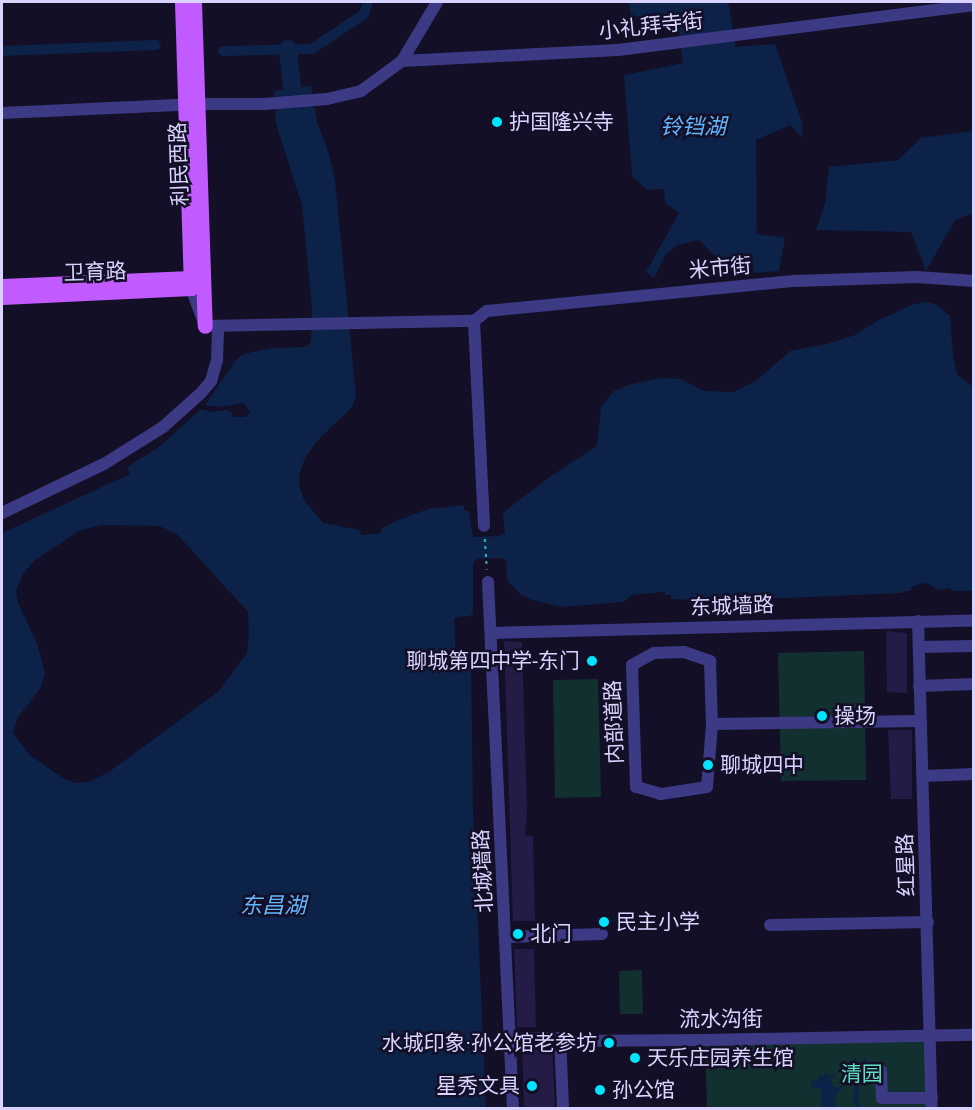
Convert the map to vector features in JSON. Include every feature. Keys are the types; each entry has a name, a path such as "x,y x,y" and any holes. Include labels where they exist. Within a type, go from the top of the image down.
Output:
{"main road":[{"name":"利民西路","path":"182,2 212,326"},
{"name":"利民西路","path":"191,283 194,2"},
{"name":"卫育路","path":"2,286 191,283"},
{"name":"卫育路","path":"2,297 191,283"}],"street":[{"path":"2,113 193,104 264,104 327,99 361,91 402,61 438,2"},
{"name":"小礼拜寺街","path":"402,61 618,50 974,5"},
{"name":"米市街","path":"474,321 487,311 795,281 917,277 974,281"},
{"path":"2,513 134,447 172,419 211,381 217,360 212,326 191,283"},
{"path":"212,326 474,321 484,526"},
{"name":"北城墙路","path":"488,582 513,1108"},
{"name":"东城墙路","path":"492,633 974,620"},
{"name":"红星路","path":"918,621 932,1103"},
{"path":"919,647 974,646"},
{"name":"内部道路","path":"684,652 710,661 712,724 707,787 661,794 636,788 632,665 654,653 684,652"},
{"path":"919,686 974,684"},
{"path":"712,724 921,721"},
{"path":"923,776 974,774"},
{"path":"770,925 927,922"},
{"path":"506,937 602,934"},
{"name":"流水沟街","path":"511,1038 560,1038 567,1041 974,1035"},
{"path":"560,1038 563,1108"},
{"path":"881,1071 882,1098 932,1103"}],"path":[{"path":"484,526 488,582"}],"green space":[{"name":"操场","path":"864,651 866,780 781,781 778,653"},
{"path":"598,679 601,797 555,798 553,680"},
{"path":"642,970 643,1014 620,1014 619,971"},
{"name":"清园","path":"931,1037 932,1108 707,1108 705,1040"}],"water":[{"name":"铃铛湖","path":"628,2 728,2 736,47 775,44 803,125 802,138 790,125 756,140 757,234 785,238 779,271 754,273 752,255 720,261 699,240 677,245 665,255 654,278 646,272 679,213 665,203 664,189 647,190 632,176 624,75 683,63 678,27 631,15"},
{"name":"东昌湖","path":"311,86 317,122 328,151 335,180 356,396 352,407 318,440 305,458 300,472 299,485 304,500 323,523 360,530 361,535 381,533 381,529 396,521 428,509 464,505 464,511 469,511 473,537 499,536 505,532 503,513 548,478 597,446 601,407 614,391 631,384 662,378 681,379 704,391 733,392 756,381 790,351 827,344 855,335 877,321 914,304 928,302 937,305 950,316 953,356 957,374 973,387 973,591 951,591 950,588 937,590 923,583 913,586 910,591 902,591 902,593 718,601 671,599 671,595 665,595 665,592 631,595 624,602 562,607 532,600 520,594 507,580 506,560 501,558 477,559 473,563 473,615 454,618 456,660 471,660 473,811 486,1108 2,1108 2,533 130,474 127,467 159,447 201,409 213,412 226,410 232,412 233,417 245,417 250,412 244,403 221,407 205,405 236,360 243,354 274,348 305,347 311,342 312,309 302,205 276,124 274,91","holes":["103,525 159,526 177,534 248,612 247,653 218,692 109,772 89,782 76,783 64,779 30,755 13,733 18,717 40,689 45,673 37,643 18,603 16,591 23,574 34,561 80,530"]},
{"path":"973,131 973,213 955,220 926,271 911,232 816,230 825,204 829,167 898,160 921,138"},
{"path":"854,1058 859,1064 865,1058 867,1064 870,1063 870,1068 862,1071 860,1078 858,1099 862,1108 858,1108 853,1102 856,1075 845,1072 855,1072 851,1065"},
{"path":"824,1071 829,1076 837,1072 830,1080 835,1088 844,1085 836,1096 834,1108 822,1108 821,1088 814,1089 811,1086 812,1079 818,1082 819,1076 825,1076"}],"building":[{"path":"886,631 907,633 907,693 887,692"},
{"path":"504,641 522,642 527,810 525,835 533,836 535,921 513,921"},
{"path":"888,730 912,730 912,799 891,799"},
{"path":"514,949 534,949 536,1027 517,1027"},
{"path":"552,1046 555,1108 524,1108 522,1047"}],"waterway":[{"path":"223,51 312,49 364,14 368,2"},
{"path":"2,51 156,45"},
{"path":"288,49 292,88"}],"place":[{"name":"护国隆兴寺","path":"497,122"},
{"name":"聊城第四中学-东门","path":"592,661"},
{"name":"操场","path":"822,716"},
{"name":"聊城四中","path":"708,765"},
{"name":"民主小学","path":"604,922"},
{"name":"北门","path":"518,934"},
{"name":"水城印象·孙公馆老参坊","path":"609,1043"},
{"name":"天乐庄园养生馆","path":"635,1058"},
{"name":"星秀文具","path":"532,1086"},
{"name":"孙公馆","path":"600,1090"}]}
